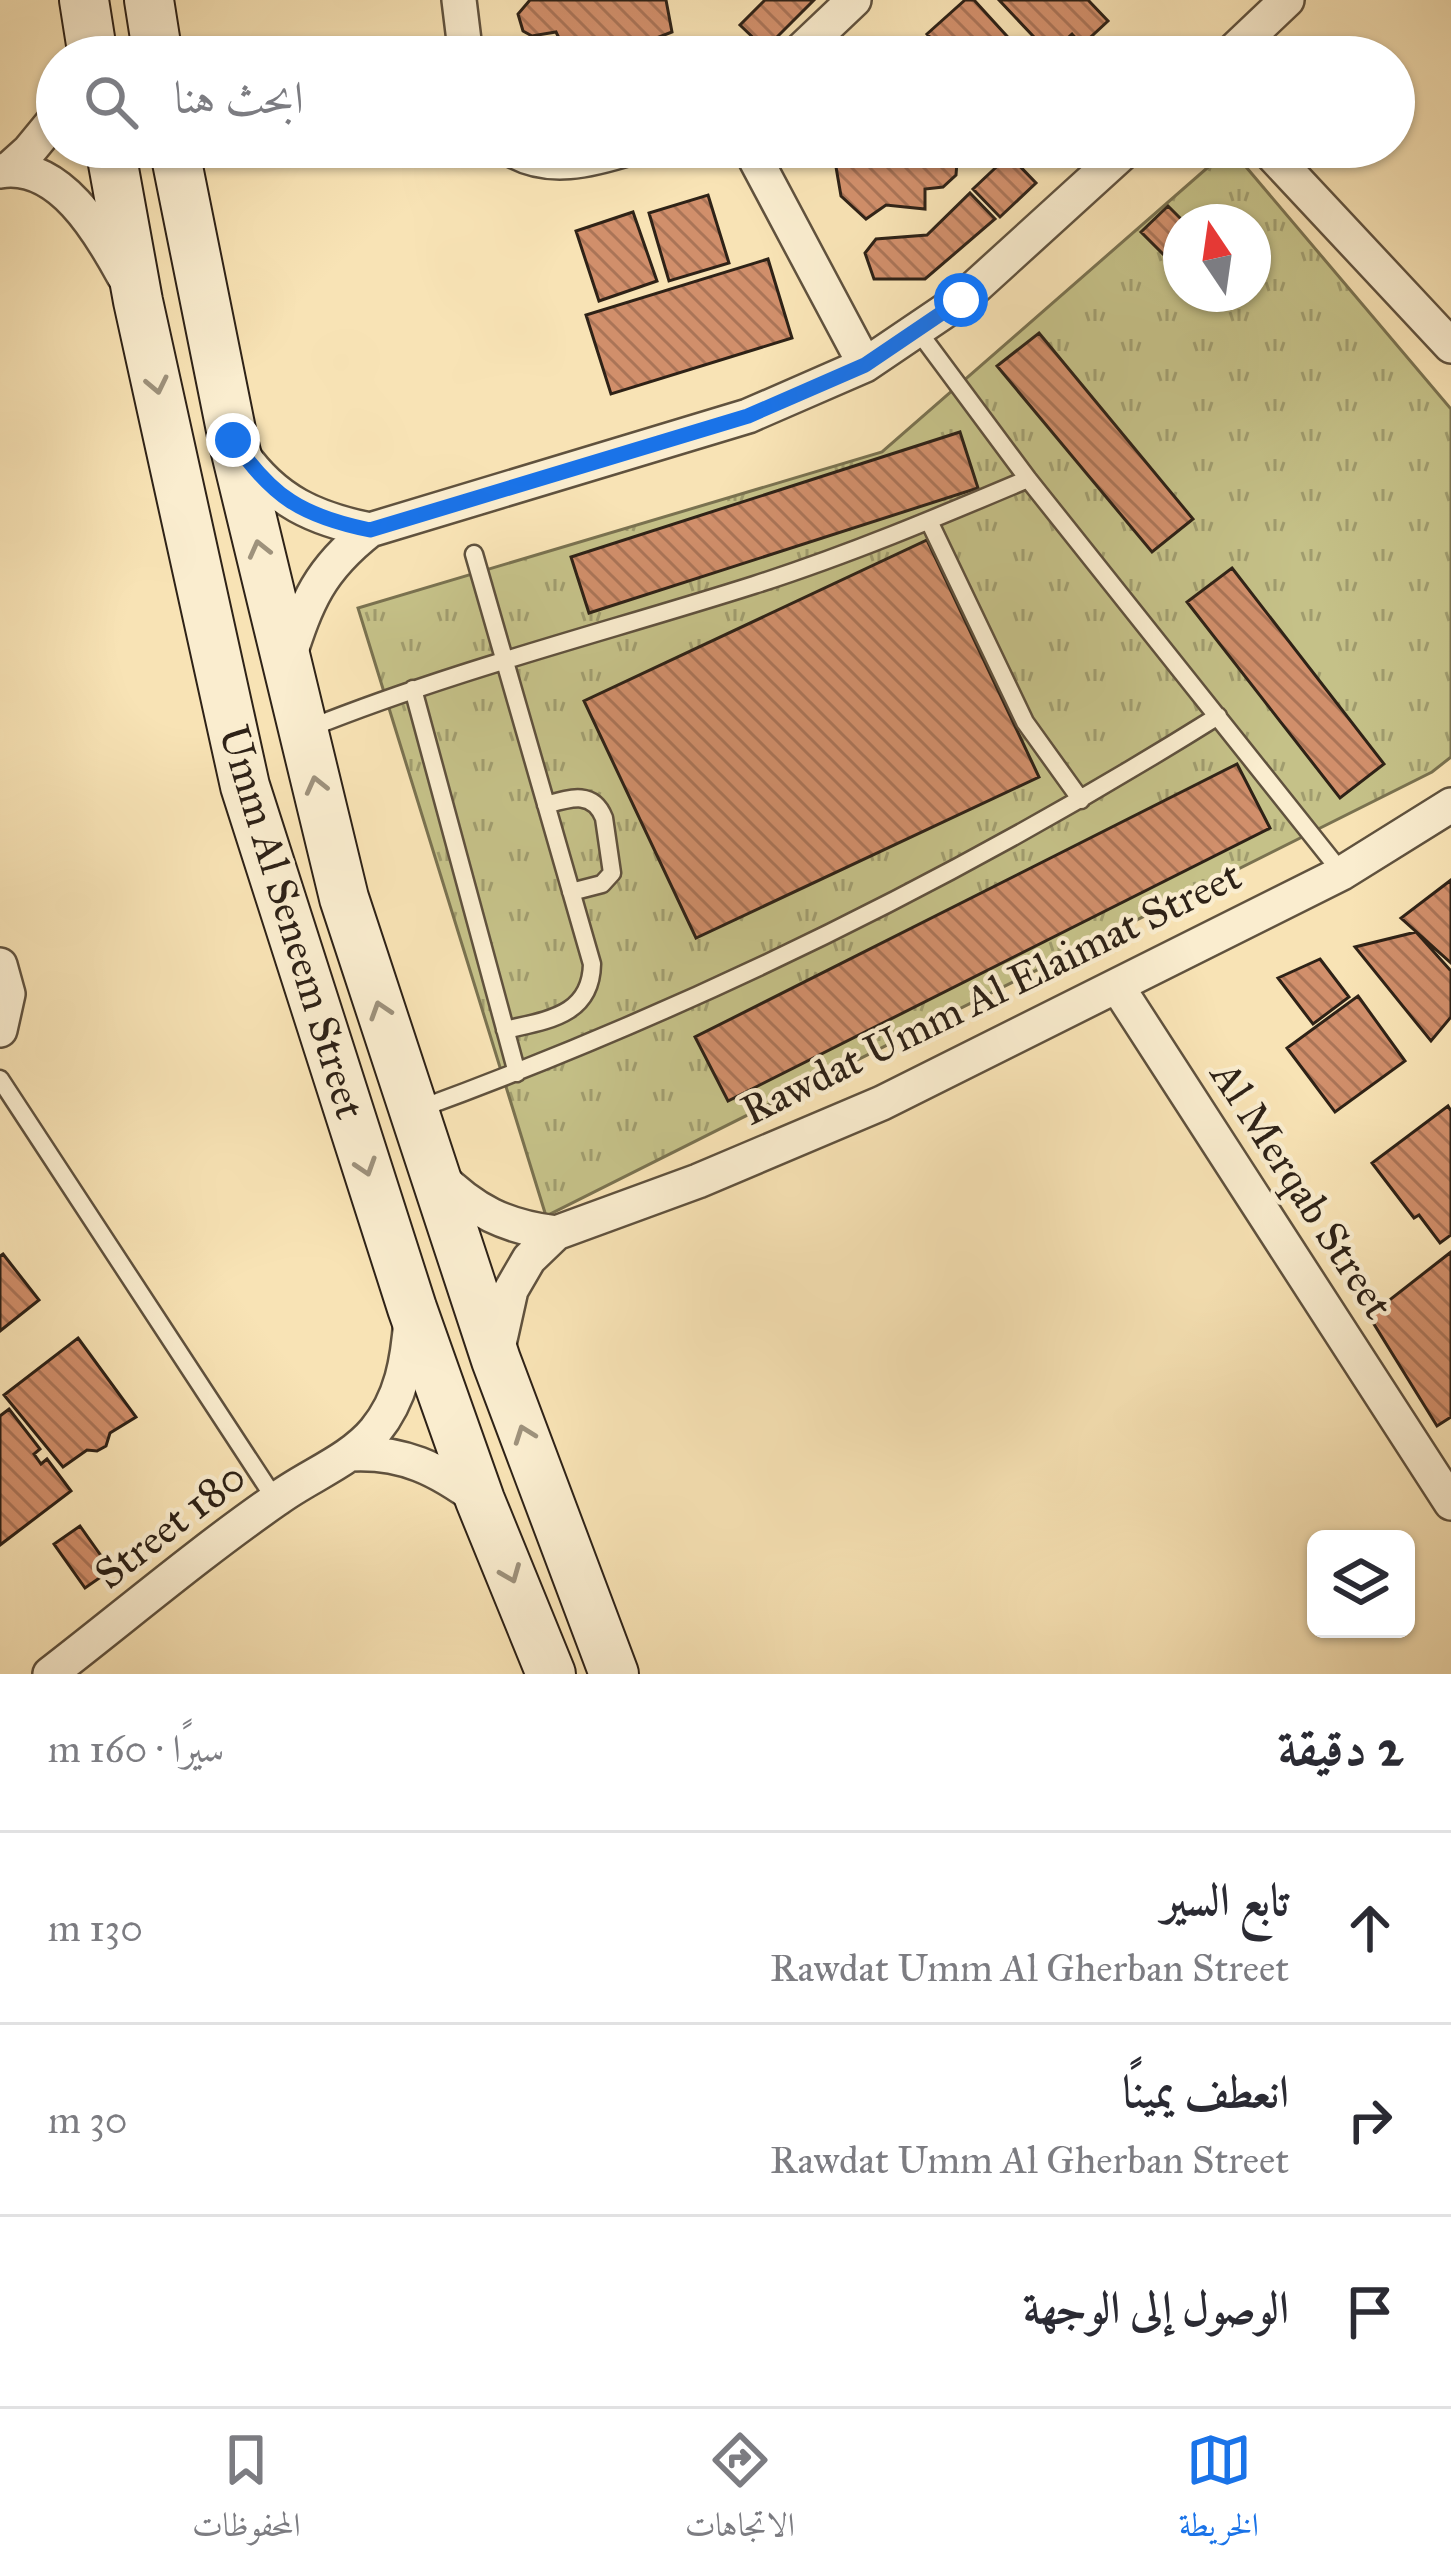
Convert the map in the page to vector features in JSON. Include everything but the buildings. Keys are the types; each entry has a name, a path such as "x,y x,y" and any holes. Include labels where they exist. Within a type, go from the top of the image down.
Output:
{"main road":[{"path":"149,0 155,36"},
{"name":"Umm Al Seneem Street","path":"114,168 138,302 245,785 412,1308 481,1500 551,1674"},
{"name":"Umm Al Seneem Street","path":"178,168 233,440 344,898 496,1360 614,1674"}],"street":[{"path":"459,0 463,36"},
{"path":"816,36 854,0"},
{"path":"1249,36 1287,0"},
{"path":"4,170 36,142"},
{"path":"759,168 865,365"},
{"path":"287,663 304,606 321,577 370,530 748,416 865,365 961,300 1106,168"},
{"path":"1284,168 1451,346"},
{"path":"4,170 42,179 78,207 109,248 138,302"},
{"path":"233,440 255,473 287,502 326,521 370,530"},
{"name":"Rawdat Umm Al Elaimat Street","path":"556,1233 698,1181 882,1103 1342,873 1451,806"},
{"path":"0,965 8,994 0,1030"},
{"name":"Al Merqab Street","path":"1117,986 1451,1503"},
{"path":"431,1168 486,1216 520,1229 556,1233"},
{"path":"496,1360 511,1290 530,1259 556,1233"},
{"name":"Street 180","path":"50,1674 275,1499 350,1454 374,1433 404,1378 412,1308"},
{"path":"350,1454 402,1456 439,1472 481,1500"}],"lane":[{"path":"917,332 1342,873"},
{"path":"303,731 504,658 758,584 1028,479"},
{"path":"929,520 1025,722 1081,800"},
{"path":"474,554 592,964 587,992 567,1013 505,1030"},
{"path":"413,689 517,1073"},
{"path":"413,1112 621,1032 826,938 1081,800 1218,716"},
{"path":"546,805 587,799 604,818 612,873 602,884 571,892"},
{"path":"0,1079 275,1499"}],"green space":[{"path":"1207,168 1247,168 1451,409 1451,757 1432,772 546,1216 358,608 882,452 1163,207 1163,312 1271,312 1271,204 1166,204"}],"route":[{"path":"233,440 255,473 287,502 326,521 370,530 748,416 865,365 961,300"}]}
